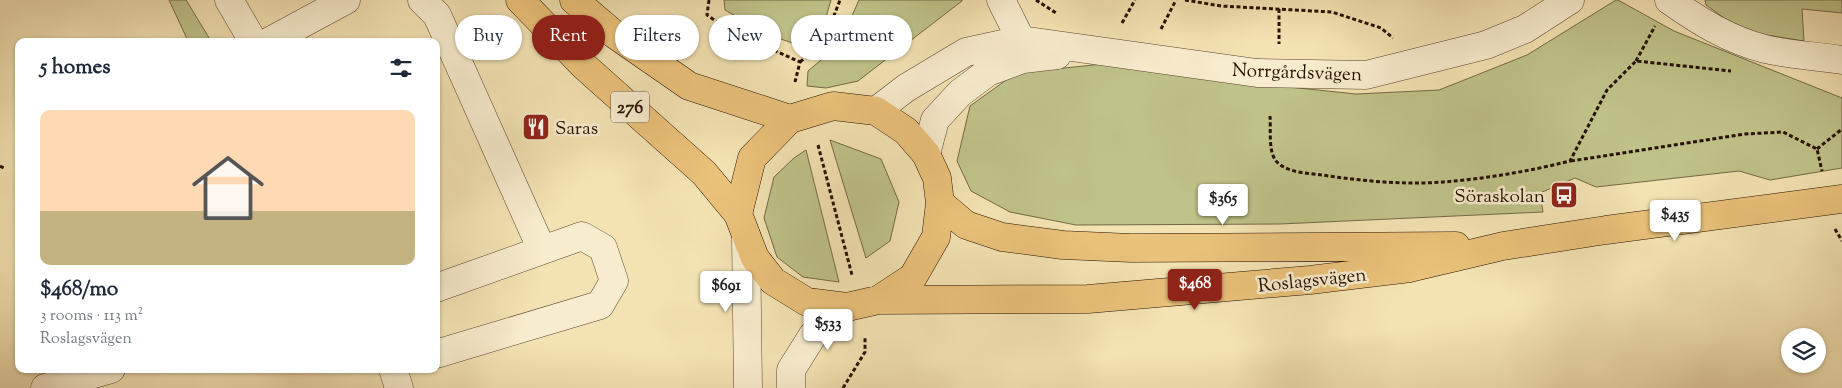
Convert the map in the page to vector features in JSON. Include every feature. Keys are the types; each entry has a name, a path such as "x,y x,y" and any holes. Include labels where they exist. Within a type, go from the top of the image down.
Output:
{"main road":[{"name":"Roslagsvägen","path":"520,0 584,66 704,173 742,225 755,258 773,281 807,302 847,307 878,300 1088,299 1310,280 1410,268 1503,246 1842,199"},
{"name":"276","path":"574,0 614,34 689,86 790,119"},
{"name":"Roslagsvägen","path":"742,225 752,158 790,119 833,106 876,111 906,131 926,154 937,178 940,203 936,237 912,277 878,300"},
{"name":"Roslagsvägen","path":"940,203 966,224 1002,237 1063,245 1131,248 1503,246"}],"street":[{"path":"229,0 251,38"},
{"path":"276,38 346,0"},
{"path":"422,0 437,15 542,250"},
{"path":"1001,0 1022,50"},
{"name":"Norrgårdsvägen","path":"876,111 906,88 966,52 1022,50 1101,51 1257,73 1366,75 1486,45 1525,29 1570,0"},
{"path":"1669,0 1704,24 1736,39 1766,49 1842,60"},
{"name":"Norrgårdsvägen","path":"926,154 935,120 960,93 1022,50"},
{"path":"742,225 748,388"},
{"path":"440,287 582,236 603,248 614,281 600,305 440,353"},
{"path":"791,388 792,370 813,335 847,307"},
{"path":"45,388 97,373"},
{"path":"395,373 399,388"}],"path":[{"path":"709,0 707,15 731,31 800,62"},
{"path":"794,82 800,62 824,42 840,0"},
{"path":"1120,26 1135,0"},
{"path":"1158,34 1176,0"},
{"path":"1185,0 1221,6 1332,12 1381,28 1394,39"},
{"path":"1570,161 1607,90 1636,61 1669,0"},
{"path":"1279,9 1279,44"},
{"path":"1636,61 1736,71"},
{"path":"1270,116 1272,149 1276,160 1287,170 1347,178 1400,182 1443,182 1541,168 1570,161 1744,134 1783,132 1817,149"},
{"path":"1817,149 1842,128"},
{"path":"818,145 852,278"},
{"path":"1817,149 1822,171"},
{"path":"0,166 4,168"},
{"path":"843,388 865,352 865,338"}],"green space":[{"path":"169,0 186,0 209,38 187,38"},
{"path":"724,0 831,0 827,15 791,15 791,43 781,39 781,15 734,15 725,10"},
{"path":"859,0 962,0 912,39 912,15 852,15"},
{"path":"1616,0 1674,31 1842,98 1842,168 1770,180 1739,171 1596,187 1575,178 1540,193 1543,212 1280,224 1076,225 1010,212 971,191 957,161 970,106 1016,73 1103,64 1241,82 1356,94 1439,90 1527,55"},
{"path":"1705,0 1842,0 1842,13 1802,9 1804,41 1742,31 1706,5"},
{"path":"821,60 885,60 858,81 826,88 807,86 808,71"},
{"path":"830,140 881,159 899,202 890,241 866,258"},
{"path":"806,150 839,282 803,277 777,257 764,218 774,177 794,158"}],"place":[{"name":"Saras","path":"536,127"},
{"name":"Söraskolan","path":"1564,195"}]}
